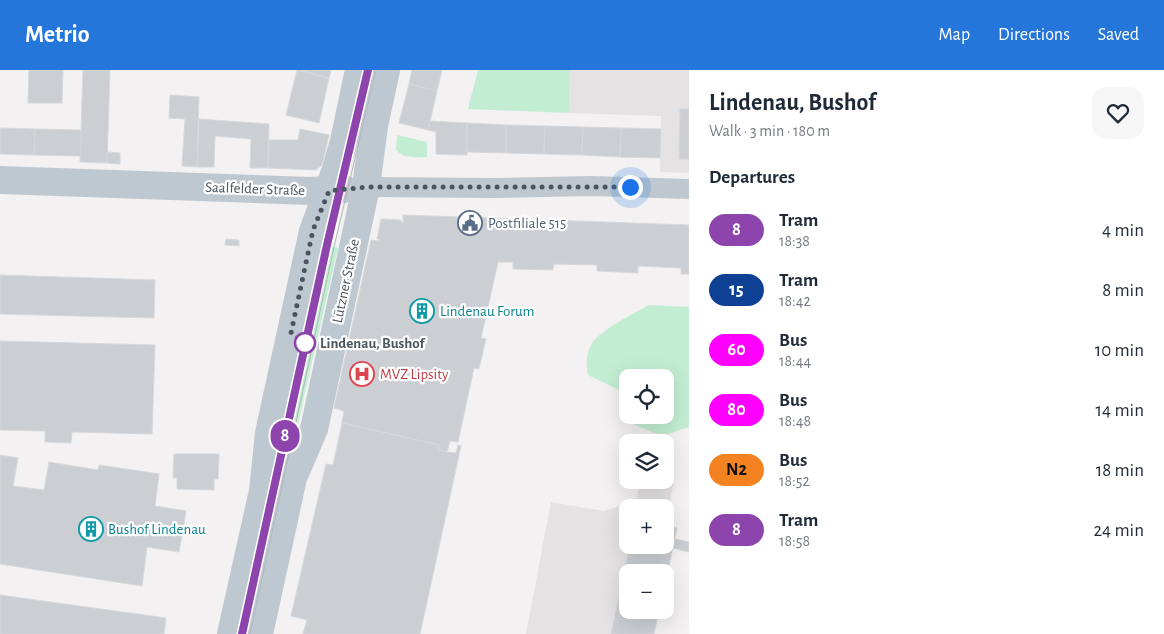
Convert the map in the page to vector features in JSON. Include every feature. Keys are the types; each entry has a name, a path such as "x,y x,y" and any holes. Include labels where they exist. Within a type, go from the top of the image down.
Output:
{"main road":[{"path":"231,634 263,491 269,433 313,230 329,191 344,141 359,70"},
{"name":"Lützner Straße","path":"259,634 293,478 314,428 366,187 374,126 386,70"},
{"name":"Saalfelder Straße","path":"0,180 329,191 366,187"}],"street":[{"name":"Saalfelder Straße","path":"366,187 494,188 591,186 689,189"}],"shaded area":[{"path":"570,70 689,70 689,173 660,172 661,116 569,113"},
{"path":"639,489 672,489 670,499 636,499"},
{"path":"551,502 604,511 619,506 619,554 671,554 669,564 619,564 619,619 657,619 654,634 526,634"},
{"path":"674,527 677,528 674,542"}],"green space":[{"path":"478,70 570,70 569,113 468,109"},
{"path":"397,135 427,142 427,157 410,157 399,153 396,150"},
{"path":"325,244 338,248 303,401 254,634 238,634"},
{"path":"649,305 689,307 689,427 668,434 657,434 634,424 674,424 674,369 619,369 619,390 588,375 587,360 591,345 601,334"}],"building":[{"path":"29,70 63,70 62,103 28,103"},
{"path":"83,70 110,70 107,163 80,162"},
{"path":"297,70 329,78 319,123 286,115"},
{"path":"299,70 331,70 329,78"},
{"path":"412,70 442,70 437,91 409,84"},
{"path":"409,84 437,91 428,130 399,123"},
{"path":"170,95 199,97 197,167 182,166 185,119 169,118"},
{"path":"680,109 689,109 689,159 679,159"},
{"path":"199,119 269,124 268,168 250,168 251,139 215,136 214,167 197,167"},
{"path":"430,121 467,123 467,155 436,154 436,132 428,130"},
{"path":"467,123 506,125 506,153 467,152"},
{"path":"506,125 545,126 544,154 506,153"},
{"path":"545,126 583,127 582,155 544,154"},
{"path":"583,127 621,128 620,157 582,155"},
{"path":"0,128 35,129 34,155 0,154"},
{"path":"621,128 661,129 660,158 620,157"},
{"path":"35,129 81,130 81,156 34,155"},
{"path":"300,129 329,135 322,165 316,170 268,168 269,140 298,140"},
{"path":"107,152 120,153 120,164 107,163"},
{"name":"Lindenau Forum","path":"403,215 689,225 689,274 681,274 681,268 638,266 638,273 597,271 597,265 554,264 553,270 513,269 513,262 498,262 481,338 486,339 479,369 474,368 458,442 450,441 447,452 438,450 439,445 342,423 344,411 334,408 371,240 379,241 377,239 381,219 401,220 403,223"},
{"path":"226,239 239,240 239,246 225,245"},
{"path":"0,275 155,280 154,318 0,314"},
{"path":"0,341 155,345 152,434 72,432 71,443 45,442 45,431 0,430"},
{"path":"342,423 439,445 438,450 447,452 456,453 458,445 461,446 420,634 303,634 307,620 291,616 326,464 333,465"},
{"path":"174,454 219,454 218,479 214,479 214,490 177,489 177,478 173,478"},
{"name":"Bushof Lindenau","path":"0,455 18,458 13,486 44,490 49,462 98,470 99,465 159,474 155,506 186,511 179,552 147,547 142,586 0,564"},
{"path":"674,527 677,528 674,542"},
{"path":"675,539 689,542 689,552 674,548"},
{"path":"628,554 671,554 669,564 626,564"},
{"path":"0,595 166,618 164,634 0,634"},
{"path":"619,597 619,619 657,619 654,634 611,634"}],"tram line":[{"name":"8","path":"242,634 327,245 368,70"},
{"path":"343,179 369,70"},
{"path":"250,634 334,247 376,70"},
{"path":"242,634 300,365"}],"place":[{"name":"Postfiliale 515","path":"470,223"},
{"name":"Lindenau Forum","path":"422,311"},
{"name":"Lindenau, Bushof","path":"305,343"},
{"name":"MVZ Lipsity","path":"362,374"},
{"name":"Bushof Lindenau","path":"91,529"}],"route":[{"path":"305,343 291,333 313,230 329,191 366,187 630,187"}]}
